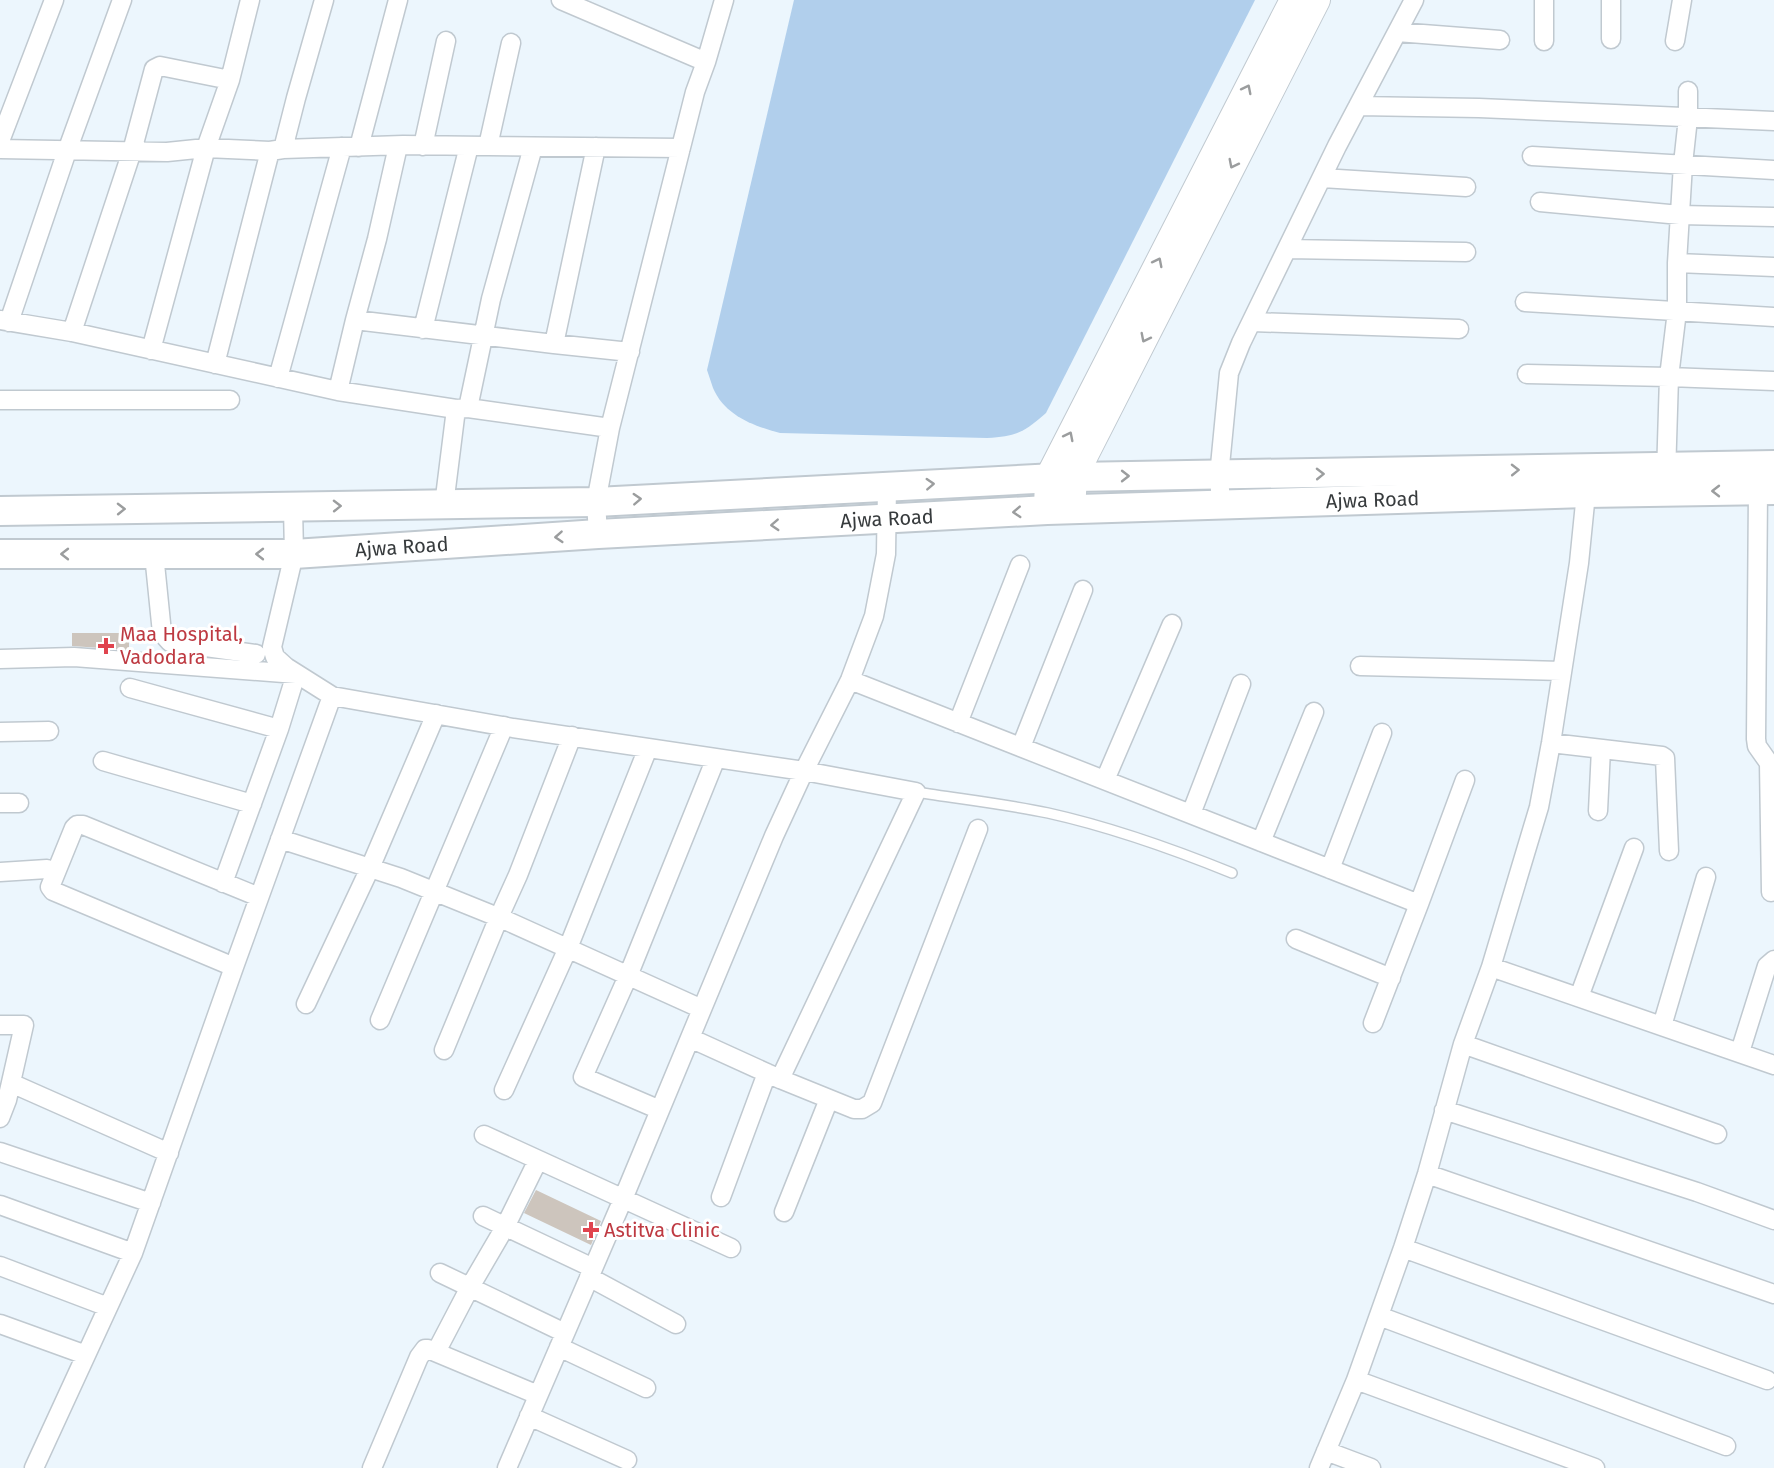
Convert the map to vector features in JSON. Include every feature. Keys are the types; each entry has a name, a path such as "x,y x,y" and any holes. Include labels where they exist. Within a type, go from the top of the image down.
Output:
{"main road":[{"name":"Ajwa Road","path":"0,554 294,554 598,534 1059,510 1586,493 1666,479 1774,465"},
{"name":"Ajwa Road","path":"0,510 596,502 1061,477 1666,479 1766,490"}],"street":[{"path":"0,141 54,0"},
{"path":"122,0 5,321 72,332 338,391 610,428"},
{"path":"151,350 206,148 230,80 250,0"},
{"path":"215,364 276,150 296,98 324,0"},
{"path":"278,378 398,0"},
{"path":"561,0 706,62"},
{"path":"598,534 596,502 610,428 695,92 724,0"},
{"path":"1059,510 1061,477 1293,0"},
{"path":"1061,477 1317,0"},
{"path":"1221,504 1219,476 1229,373 1322,178 1414,0"},
{"path":"1544,0 1544,41"},
{"path":"1611,0 1611,39"},
{"path":"1675,41 1682,0"},
{"path":"1397,32 1500,40"},
{"path":"423,146 446,41"},
{"path":"488,146 511,44"},
{"path":"72,332 132,151 154,69 160,66 230,80"},
{"path":"1666,479 1669,376 1677,311 1677,263 1688,91"},
{"path":"1358,106 1479,108 1774,121"},
{"path":"0,149 167,152 206,148 276,150 398,146 681,148"},
{"path":"338,391 398,146"},
{"path":"423,329 469,146"},
{"path":"444,505 462,408 532,147"},
{"path":"554,344 596,147"},
{"path":"1532,156 1774,170"},
{"path":"1322,178 1466,187"},
{"path":"1540,202 1680,216 1774,217"},
{"path":"1287,249 1466,252"},
{"path":"1677,263 1774,267"},
{"path":"1525,302 1774,317"},
{"path":"355,320 630,352"},
{"path":"1252,322 1459,329"},
{"path":"1527,374 1669,376 1774,381"},
{"path":"0,400 230,400"},
{"path":"507,1468 623,1199 774,836 850,680 874,616 886,554 887,486"},
{"path":"1766,490 1756,739 1757,746 1769,764 1771,892"},
{"path":"1319,1468 1356,1380 1403,1248 1427,1174 1463,1044 1491,967 1539,807 1579,563 1586,493"},
{"path":"293,507 294,554 272,647 275,657 286,667 332,696 504,726 804,771 916,792 774,1076 721,1197"},
{"path":"154,554 162,633 165,638 170,642 256,654"},
{"path":"958,723 1020,565"},
{"path":"1021,747 1083,590"},
{"path":"1105,780 1172,624"},
{"path":"0,658 74,657 297,674"},
{"path":"1360,666 1562,671"},
{"path":"223,883 297,674"},
{"path":"850,680 1419,904"},
{"path":"1191,814 1241,684"},
{"path":"130,688 279,729"},
{"path":"36,1467 133,1253 332,696"},
{"path":"1262,842 1314,712"},
{"path":"306,1004 369,868 436,714"},
{"path":"380,1020 504,726"},
{"path":"0,732 49,730"},
{"path":"1330,869 1382,733"},
{"path":"444,1050 518,875 572,736"},
{"path":"1551,743 1665,758 1669,850"},
{"path":"504,1090 568,948 648,748"},
{"path":"1598,811 1601,749"},
{"path":"660,1110 583,1077 628,976 716,758"},
{"path":"103,761 252,804"},
{"path":"1373,1023 1465,780"},
{"path":"0,803 19,803"},
{"path":"234,967 53,891 50,887 74,828 77,825 83,825 259,897"},
{"path":"690,1038 854,1109 862,1109 872,1103 978,828"},
{"path":"280,839 369,868 499,917 702,1009"},
{"path":"1579,997 1634,848"},
{"path":"0,872 47,869"},
{"path":"1662,1026 1706,877"},
{"path":"1296,939 1391,978"},
{"path":"1740,1052 1767,966 1774,960"},
{"path":"1491,967 1774,1065"},
{"path":"0,1025 24,1025 0,1118"},
{"path":"1463,1044 1717,1134"},
{"path":"6,1094 168,1153"},
{"path":"784,1212 830,1099"},
{"path":"1444,1110 1697,1192 1774,1220"},
{"path":"484,1135 731,1248"},
{"path":"0,1152 151,1203"},
{"path":"436,1352 505,1227 538,1160"},
{"path":"1427,1174 1774,1294"},
{"path":"0,1205 133,1253"},
{"path":"483,1216 591,1273 676,1324"},
{"path":"1403,1248 1767,1380"},
{"path":"0,1266 108,1307"},
{"path":"440,1273 470,1287 646,1388"},
{"path":"1379,1316 1726,1446"},
{"path":"0,1324 86,1355"},
{"path":"372,1468 425,1349 538,1395"},
{"path":"1356,1380 1595,1468"},
{"path":"529,1416 627,1460"},
{"path":"1326,1450 1371,1468"}],"lane":[{"path":"916,792 1048,813 1135,837 1232,873"}],"water":[{"path":"794,0 1255,0 1046,413 1025,429 1006,436 987,438 780,433 741,418 718,398 707,370"}],"building":[{"path":"72,633 129,633 129,650 72,646"},
{"path":"536,1190 601,1221 591,1245 524,1213"}],"place":[{"name":"Maa Hospital, Vadodara","path":"106,646"},
{"name":"Astitva Clinic","path":"591,1230"}]}
